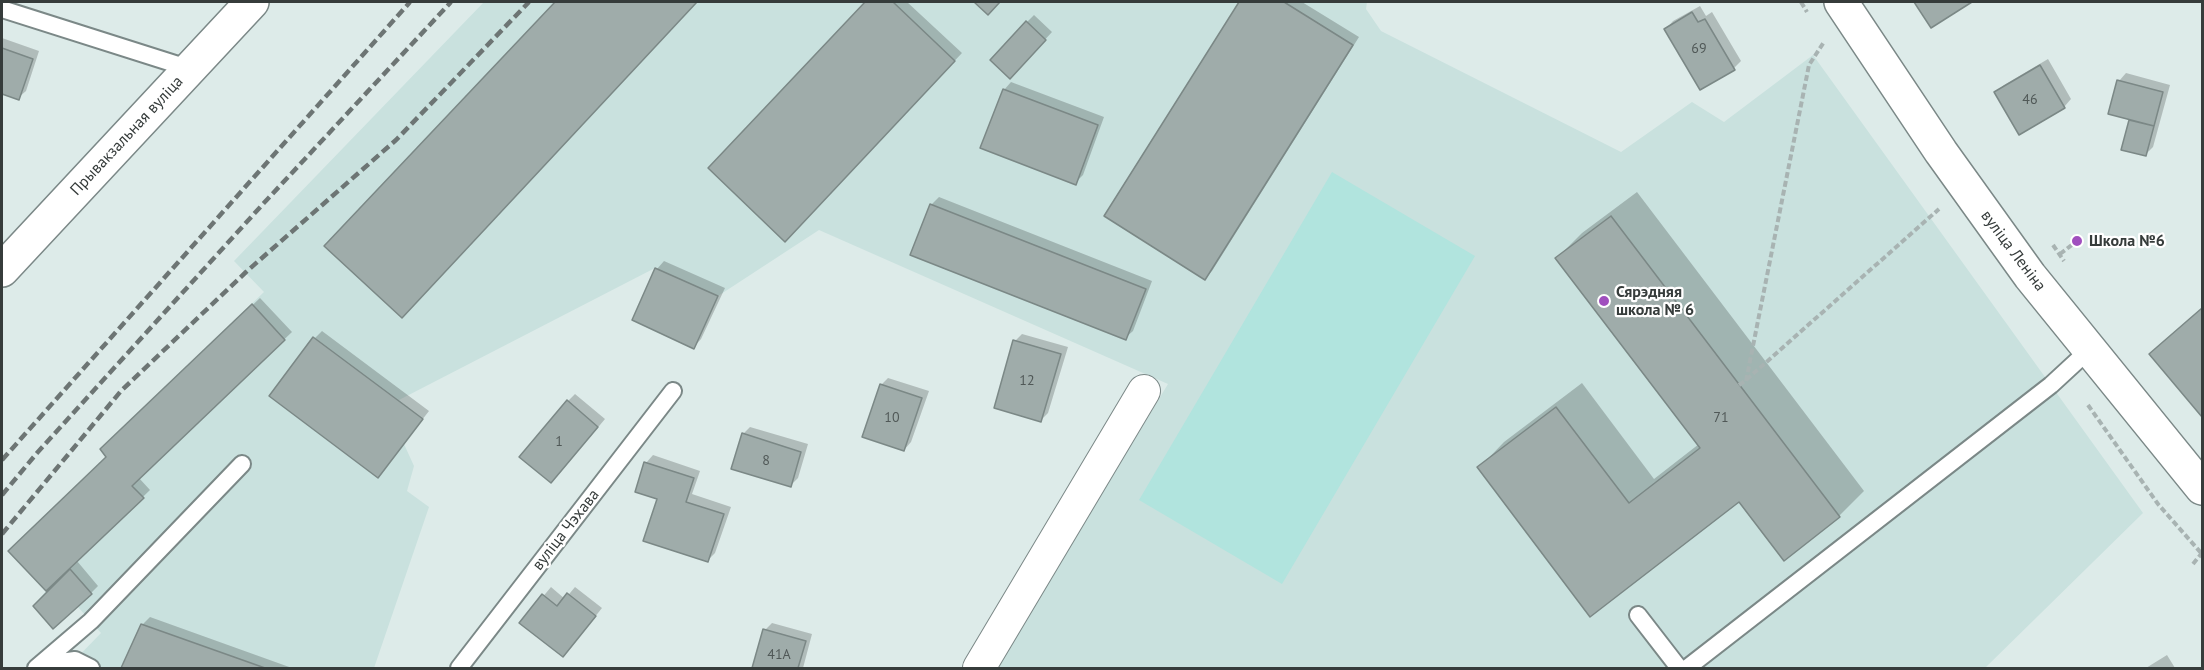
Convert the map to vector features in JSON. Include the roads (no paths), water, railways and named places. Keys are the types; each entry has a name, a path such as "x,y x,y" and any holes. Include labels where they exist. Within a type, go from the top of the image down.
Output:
{"main road":[{"name":"Прывакзальная вуліца","path":"2,270 252,2"},
{"name":"вуліца Леніна","path":"1841,2 1941,152 2030,276 2202,488"}],"street":[{"path":"979,669 1144,391"}],"lane":[{"path":"2,9 191,69"},
{"path":"1688,669 2051,385 2090,349"},
{"name":"вуліца Чэхава","path":"459,669 673,391"},
{"path":"38,667 90,621 242,464"},
{"path":"1638,615 1679,669"},
{"path":"38,667 75,660 91,669"}],"railway":[{"path":"2,460 410,2"},
{"path":"2,495 37,453 263,204 451,2"},
{"path":"2,534 121,391 246,272 396,140 529,2"}],"place":[{"name":"Школа №6","path":"2077,241"},
{"name":"Сярэдняя школа № 6","path":"1604,301"}]}
